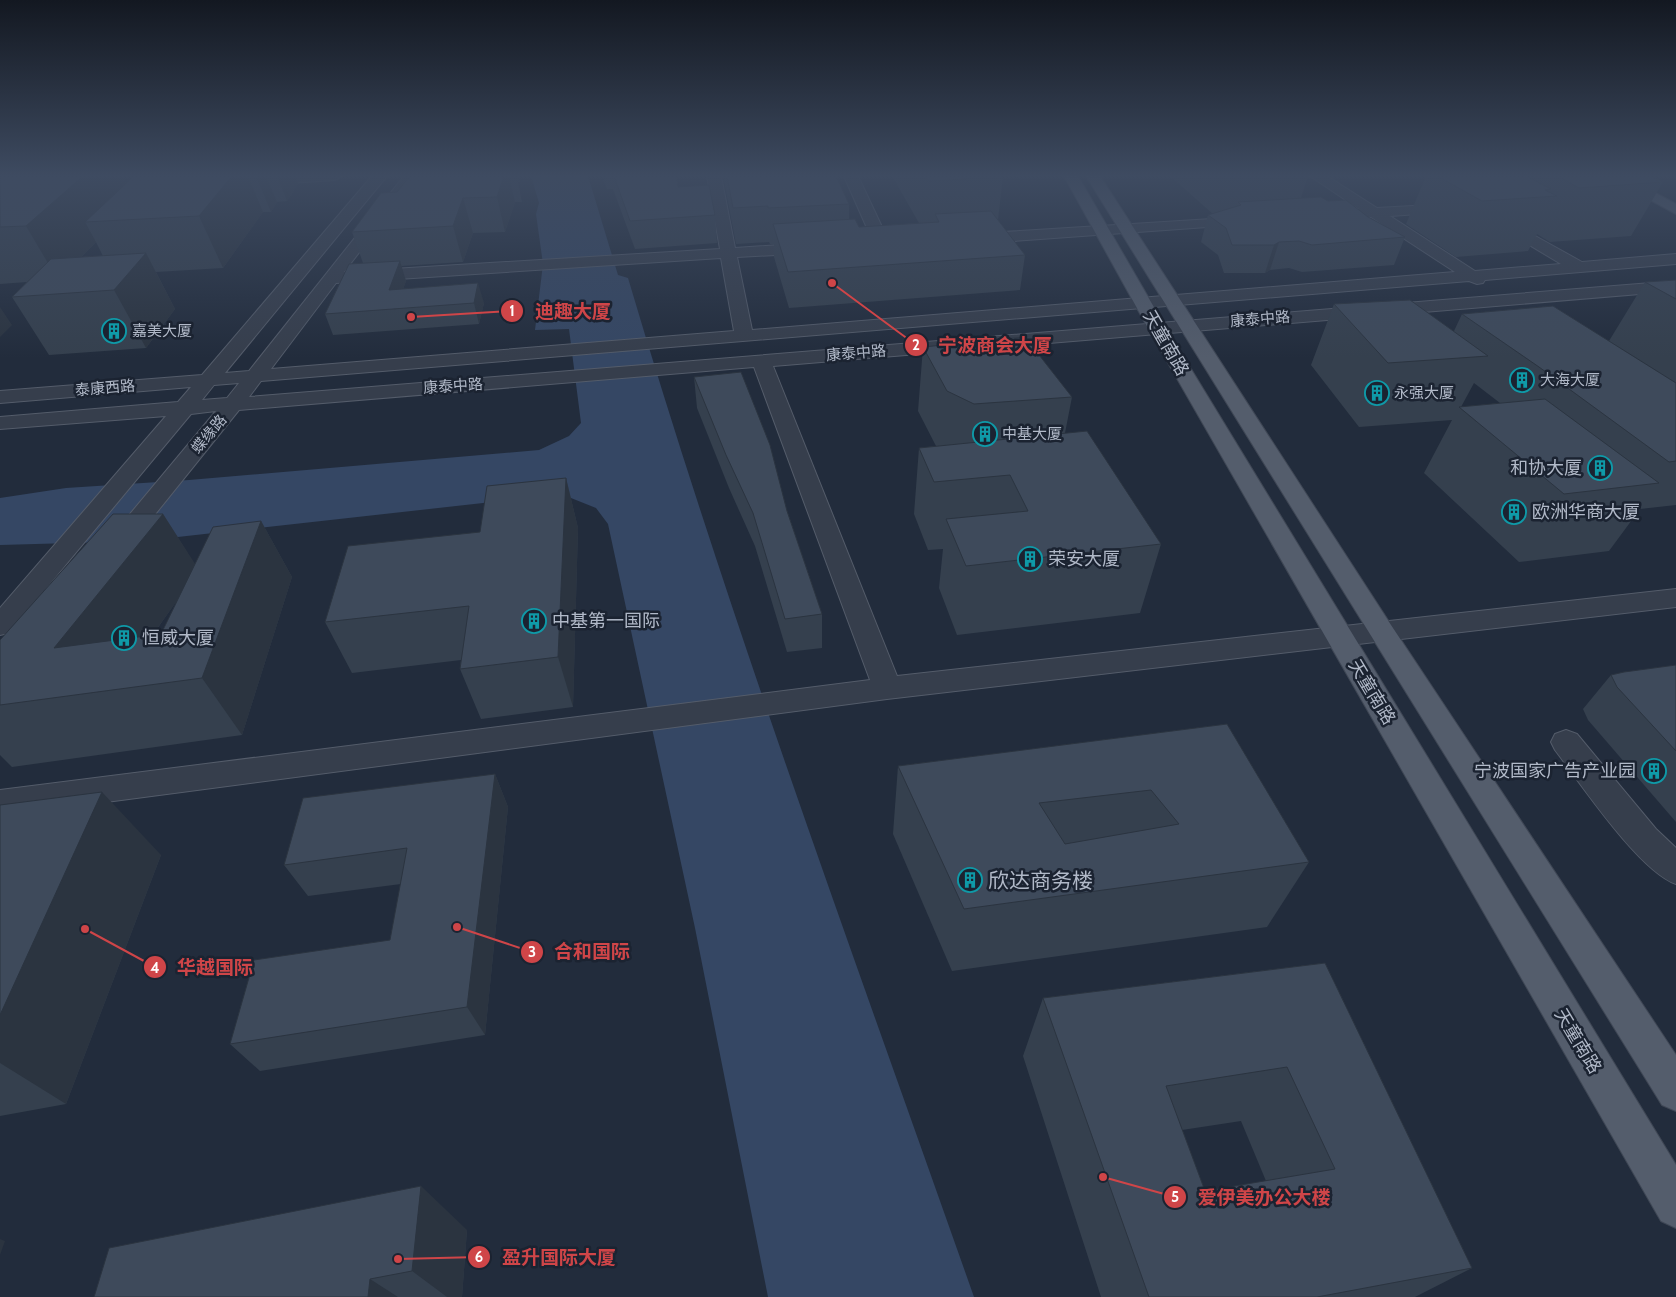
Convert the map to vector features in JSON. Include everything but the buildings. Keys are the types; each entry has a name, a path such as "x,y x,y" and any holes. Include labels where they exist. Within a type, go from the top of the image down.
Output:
{"main road":[{"name":"天童南路","path":"1116,237 1143,303 1157,328 1676,1206"},
{"name":"天童南路","path":"1118,237 1171,300 1676,1091"}],"street":[{"name":"蝶缘路","path":"0,626 329,237"},
{"name":"蝶缘路","path":"108,556 234,404 364,237"},
{"path":"727,237 744,336"},
{"path":"863,245 887,244 883,237"},
{"path":"952,240 1008,237"},
{"path":"1411,237 1531,316"},
{"path":"1525,237 1579,267"},
{"path":"332,278 825,247"},
{"name":"康泰中路","path":"210,379 546,353 1676,258"},
{"name":"康泰中路","path":"186,407 1676,286"},
{"path":"761,360 887,688"},
{"name":"泰康西路","path":"0,397 210,379"},
{"name":"泰康西路","path":"0,423 186,407"},
{"path":"0,803 887,688 1676,598"},
{"path":"1566,742 1644,839 1676,869"}],"water":[{"path":"539,237 606,237 618,275 628,278 708,535 751,662 974,1297 768,1297 695,928 608,524 596,508 566,496 537,497 142,541 0,545 0,498 66,488 189,480 539,450 569,436 581,423 569,329 535,330 543,264"}],"place":[{"name":"宁波商会大厦","path":"832,283"},
{"name":"迪趣大厦","path":"411,317"},
{"name":"嘉美大厦","path":"114,331"},
{"name":"大海大厦","path":"1522,380"},
{"name":"永强大厦","path":"1377,393"},
{"name":"中基大厦","path":"985,434"},
{"name":"和协大厦","path":"1600,468"},
{"name":"欧洲华商大厦","path":"1514,512"},
{"name":"荣安大厦","path":"1030,559"},
{"name":"中基第一国际","path":"534,621"},
{"name":"恒威大厦","path":"124,638"},
{"name":"宁波国家广告产业园","path":"1654,771"},
{"name":"欣达商务楼","path":"970,880"},
{"name":"合和国际","path":"457,927"},
{"name":"华越国际","path":"85,929"},
{"name":"爱伊美办公大楼","path":"1103,1177"},
{"name":"盈升国际大厦","path":"398,1259"}]}
